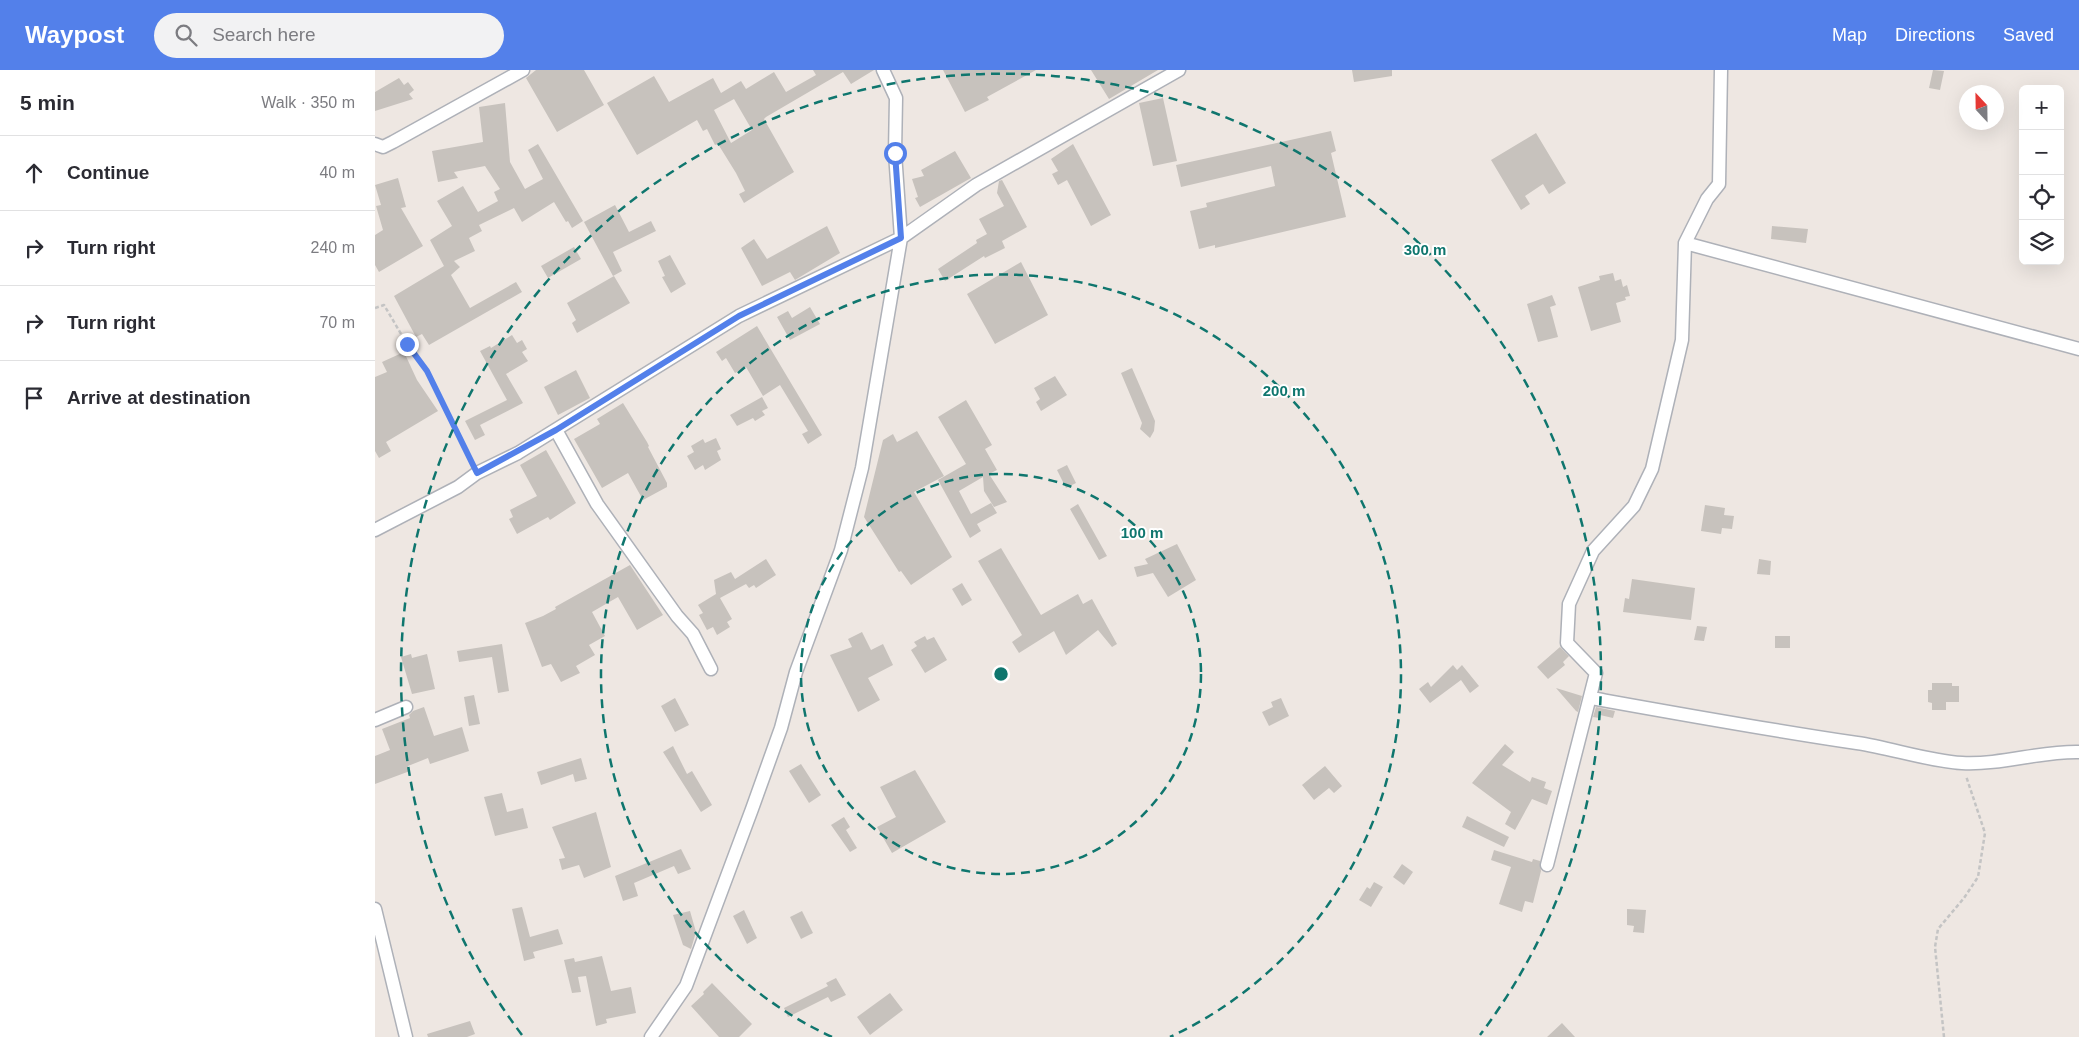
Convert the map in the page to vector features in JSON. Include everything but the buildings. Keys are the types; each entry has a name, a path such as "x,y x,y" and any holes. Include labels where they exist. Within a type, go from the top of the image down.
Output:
{"street":[{"path":"375,144 383,147 393,142 523,70"},
{"path":"651,1037 686,986 781,728 796,672 841,550 862,468 901,238 895,153 896,98 883,70"},
{"path":"375,530 458,487 477,473 556,430 739,316 901,238 976,185 1179,70"},
{"path":"1547,865 1597,673 1567,643 1569,604 1593,550 1634,506 1652,469 1682,340 1685,243 1707,200 1719,184 1721,70"},
{"path":"1685,243 2079,349"},
{"path":"556,430 597,504 677,616 693,634 711,669"},
{"path":"1591,698 1961,763 2016,760 2055,752 2079,752"},
{"path":"375,720 406,708"},
{"path":"375,910 406,1037"}],"path":[{"path":"375,308 384,305 407,344 427,371 477,473"},
{"path":"1944,1037 1935,947 1938,929 1964,898 1978,877 1985,833 1961,763"}],"route":[{"path":"407,344 427,371 477,473 518,453 739,316 901,238 895,153"}]}
